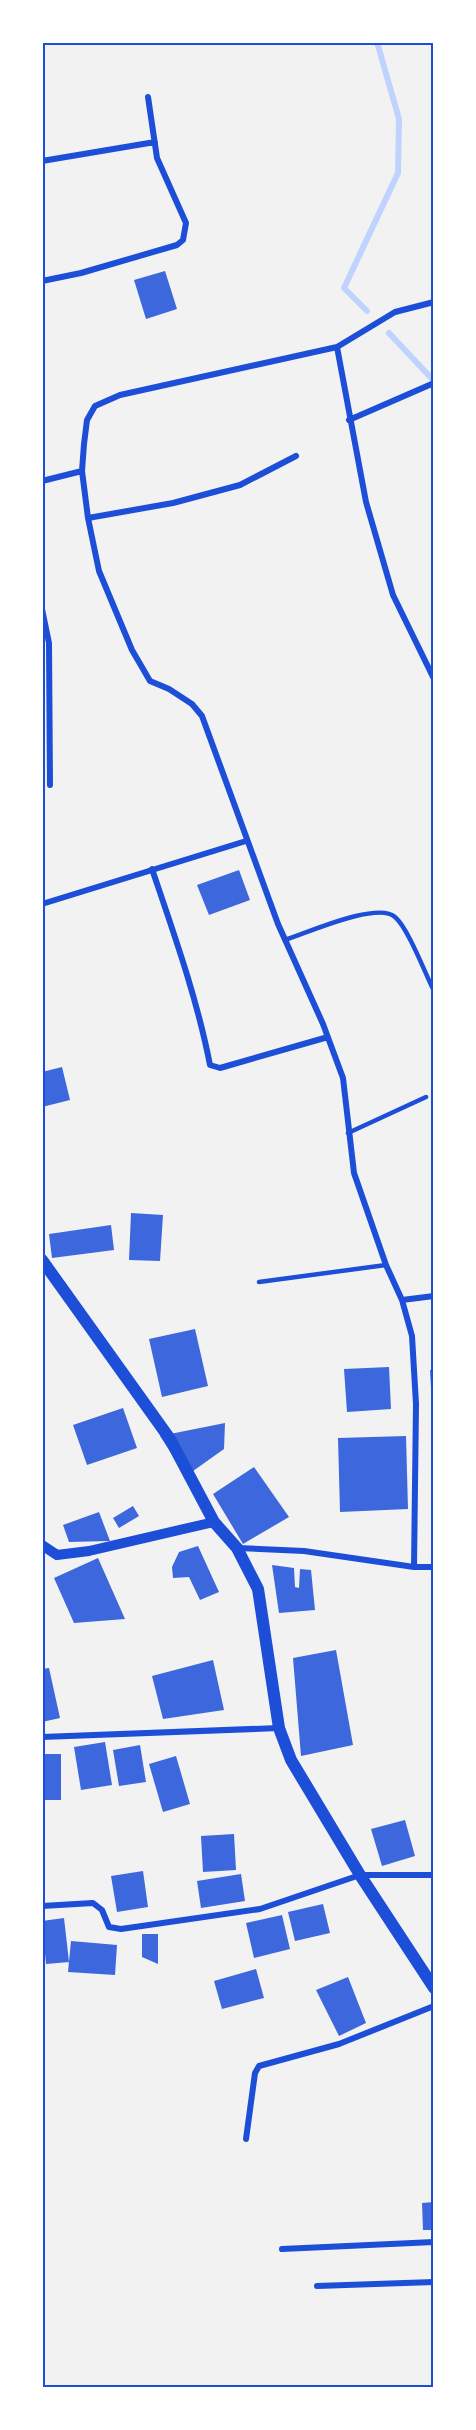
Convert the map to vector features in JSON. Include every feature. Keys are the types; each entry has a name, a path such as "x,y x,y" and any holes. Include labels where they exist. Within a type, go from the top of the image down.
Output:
{"main road":[{"path":"42,1260 170,1439 214,1522 237,1548 258,1589 279,1728 296,1770 360,1875 434,1988"}],"street":[{"path":"42,281 81,273 177,244 183,240 186,223 162,175 148,97"},
{"path":"42,161 155,142"},
{"path":"414,1567 416,1404 412,1336 402,1300 386,1265 354,1173 343,1078 246,841 202,716 192,704 169,689 150,681 132,650 99,571 88,518 82,471 87,420 95,406 120,395 337,347 395,312 434,302"},
{"path":"337,347 366,502 393,595 434,679"},
{"path":"349,420 434,383"},
{"path":"88,518 172,503 240,485 296,456"},
{"path":"42,481 82,471"},
{"path":"42,609 49,643 50,785"},
{"path":"42,904 246,841"},
{"path":"152,869 190,980 206,1037 210,1065 220,1068 328,1037"},
{"path":"402,1300 434,1296"},
{"path":"42,1545 57,1555 89,1551 214,1522"},
{"path":"237,1548 304,1551 434,1568"},
{"path":"42,1737 279,1728"},
{"path":"42,1906 93,1903 102,1910 109,1927 121,1929 260,1909 360,1875 434,1875"},
{"path":"246,2139 255,2073 260,2066 339,2044 434,2006"},
{"path":"282,2249 434,2242"},
{"path":"317,2286 434,2282"}],"lane":[{"path":"285,940 370,912 387,912 400,922 434,990"},
{"path":"348,1133 426,1097"},
{"path":"260,1282 386,1265"}],"building":[{"path":"165,271 177,309 146,319 134,280"},
{"path":"239,870 250,900 209,915 197,885"},
{"path":"62,1067 70,1100 42,1107 42,1072"},
{"path":"131,1213 163,1215 160,1261 129,1260"},
{"path":"111,1225 114,1250 52,1258 49,1234"},
{"path":"195,1329 208,1386 162,1397 149,1339"},
{"path":"389,1367 391,1409 347,1412 344,1369"},
{"path":"430,1370 434,1370 434,1405 432,1405"},
{"path":"123,1408 137,1448 87,1465 73,1425"},
{"path":"225,1423 224,1449 186,1476 160,1436"},
{"path":"406,1436 408,1509 340,1512 338,1438"},
{"path":"254,1467 289,1517 243,1544 213,1494"},
{"path":"133,1506 139,1516 119,1528 113,1518"},
{"path":"99,1512 110,1541 69,1542 63,1525"},
{"path":"198,1546 219,1592 200,1600 189,1577 173,1578 172,1567 179,1552"},
{"path":"98,1558 125,1619 74,1623 54,1578"},
{"path":"272,1565 294,1568 295,1587 299,1588 300,1569 311,1570 315,1610 279,1613"},
{"path":"336,1650 353,1745 301,1756 293,1658"},
{"path":"213,1660 224,1710 163,1719 152,1676"},
{"path":"49,1668 60,1718 42,1722 42,1669"},
{"path":"105,1742 112,1785 81,1790 74,1747"},
{"path":"140,1745 146,1782 119,1786 113,1750"},
{"path":"42,1754 61,1754 61,1800 42,1800"},
{"path":"176,1756 190,1804 163,1812 149,1764"},
{"path":"405,1820 415,1856 382,1866 371,1829"},
{"path":"234,1834 236,1870 203,1872 201,1836"},
{"path":"143,1871 148,1907 117,1912 111,1876"},
{"path":"241,1874 245,1901 201,1908 197,1881"},
{"path":"323,1904 330,1933 295,1941 288,1912"},
{"path":"282,1915 290,1949 254,1958 246,1923"},
{"path":"64,1918 69,1962 46,1964 42,1921"},
{"path":"142,1934 158,1934 158,1964 142,1957"},
{"path":"71,1941 117,1945 115,1975 68,1972"},
{"path":"256,1969 264,1998 222,2009 214,1981"},
{"path":"348,1977 366,2023 339,2036 316,1990"},
{"path":"434,2202 434,2230 423,2230 422,2203"}],"waterway":[{"path":"367,311 344,288 398,173 399,119 377,42"},
{"path":"389,333 434,381"},
{"path":"434,469 434,482"}]}
